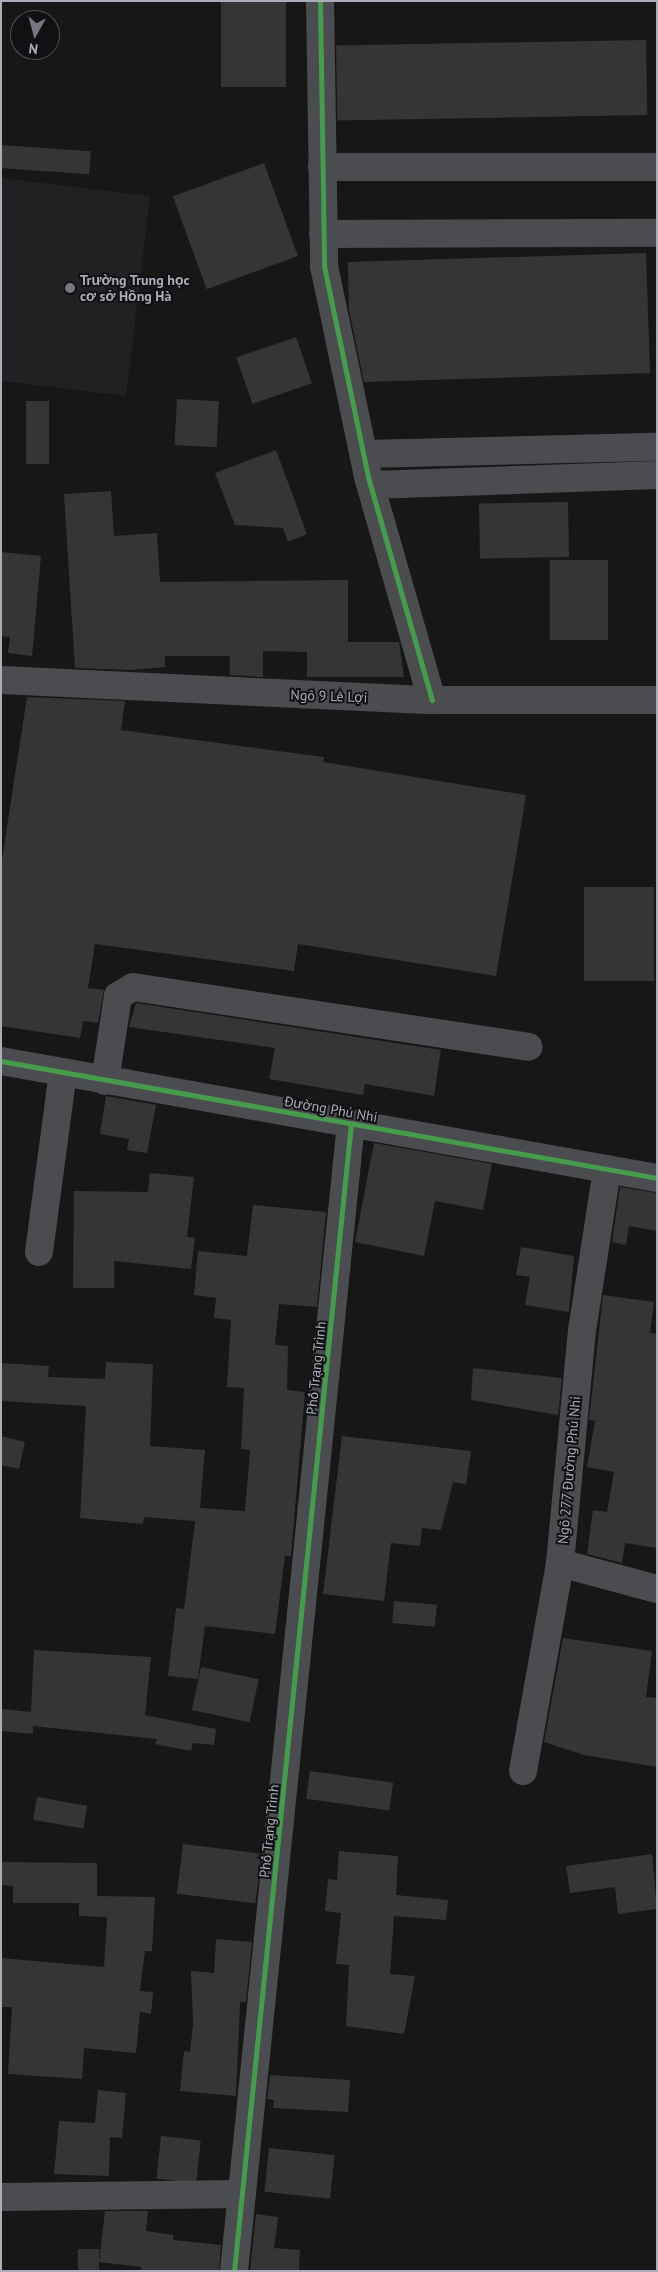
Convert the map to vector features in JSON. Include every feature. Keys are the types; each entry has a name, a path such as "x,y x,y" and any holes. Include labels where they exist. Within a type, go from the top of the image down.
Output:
{"street":[{"path":"320,1 324,266 371,484 432,700"},
{"path":"322,167 657,167"},
{"path":"323,234 657,234"},
{"path":"364,454 657,447"},
{"path":"371,484 657,475"},
{"name":"Ngõ 9 Lê Lợi","path":"1,680 432,700 657,700"},
{"path":"105,1081 118,996 133,987 528,1047"},
{"name":"Đường Phú Nhi","path":"1,1061 657,1178"},
{"path":"39,1252 63,1073"},
{"name":"Phố Trạng Trình","path":"234,2271 351,1124"},
{"name":"Ngõ 277 Đường Phú Nhi","path":"523,1771 560,1563 582,1331 606,1169"},
{"path":"560,1563 657,1589"},
{"path":"1,2196 242,2194"}],"shaded area":[{"name":"Trường Trung học cơ sở Hồng Hà","path":"1,178 150,196 126,396 1,381"}],"building":[{"path":"221,1 286,1 286,87 221,87"},
{"path":"646,40 647,115 337,120 336,45"},
{"path":"1,145 91,151 89,174 1,168"},
{"path":"264,163 298,256 207,289 173,196"},
{"path":"646,253 650,373 364,382 349,310 348,262"},
{"path":"296,337 312,383 252,404 236,358"},
{"path":"177,399 219,401 217,447 175,445"},
{"path":"26,401 49,401 49,464 26,464"},
{"path":"276,450 307,534 288,542 283,528 235,525 215,473"},
{"path":"111,491 114,536 157,533 160,582 348,580 348,642 399,642 404,677 307,677 307,652 263,651 263,677 230,675 230,656 165,656 165,667 130,670 75,668 64,494"},
{"path":"568,502 569,557 480,559 479,504"},
{"path":"1,552 41,556 32,656 8,653 10,637 1,636"},
{"path":"550,560 608,560 608,640 550,640"},
{"path":"27,697 125,701 121,730 324,757 323,762 526,795 496,976 298,944 294,971 95,944 88,988 104,990 98,1023 83,1021 80,1038 1,1026 1,866"},
{"path":"584,887 654,887 654,981 584,981"},
{"path":"136,1003 441,1050 434,1096 365,1084 363,1095 269,1079 275,1048 129,1027"},
{"path":"106,1096 156,1105 147,1153 127,1150 129,1139 100,1134"},
{"path":"374,1143 492,1164 483,1210 435,1201 424,1256 355,1242"},
{"path":"150,1173 194,1177 187,1237 195,1238 191,1269 114,1261 114,1288 73,1288 74,1191 148,1192"},
{"path":"620,1187 657,1193 657,1231 629,1226 626,1245 612,1242"},
{"path":"253,1205 326,1212 317,1307 279,1304 275,1345 288,1346 287,1390 305,1392 291,1556 285,1556 275,1634 205,1626 198,1679 168,1676 176,1608 184,1609 195,1521 144,1517 143,1524 80,1518 86,1406 1,1401 1,1363 49,1366 48,1377 105,1379 106,1362 153,1364 150,1446 205,1450 200,1508 245,1511 250,1450 241,1449 244,1388 227,1387 231,1320 214,1318 216,1298 194,1295 198,1251 247,1256"},
{"path":"521,1247 574,1256 569,1312 525,1305 530,1277 516,1275"},
{"path":"603,1295 654,1302 650,1333 657,1334 657,1548 625,1543 622,1563 587,1554 593,1510 607,1512 614,1472 587,1467 595,1421 589,1420"},
{"path":"473,1368 562,1378 558,1415 471,1400"},
{"path":"1,1436 25,1442 19,1469 1,1465"},
{"path":"342,1436 471,1451 466,1484 453,1482 441,1530 422,1528 420,1546 391,1543 384,1601 323,1594"},
{"path":"394,1601 437,1605 435,1627 392,1623"},
{"path":"563,1638 652,1651 646,1697 657,1698 657,1767 584,1755 544,1742"},
{"path":"34,1650 151,1657 145,1715 216,1729 214,1745 193,1743 191,1751 155,1744 157,1739 33,1726 33,1734 1,1731 1,1709 31,1712"},
{"path":"201,1667 259,1679 250,1722 192,1710"},
{"path":"310,1771 393,1783 389,1810 306,1799"},
{"path":"37,1797 87,1806 83,1829 33,1820"},
{"path":"183,1844 261,1854 255,1903 177,1894"},
{"path":"339,1851 398,1856 396,1895 448,1900 446,1920 394,1916 390,1974 415,1976 404,2034 346,2026 349,1965 336,1964 341,1913 325,1911 328,1879 337,1880"},
{"path":"652,1854 657,1909 618,1914 615,1887 570,1893 566,1866"},
{"path":"1,1862 97,1863 97,1896 155,1897 152,1951 145,1951 140,1991 153,1992 151,2014 140,2012 136,2053 84,2048 82,2079 8,2074 12,2007 1,2007 1,1958 104,1967 107,1917 79,1916 79,1903 13,1903 13,1886 1,1885"},
{"path":"216,1939 252,1942 246,2002 240,2002 236,2096 180,2091 184,2051 190,2052 193,2024 191,1971 214,1973"},
{"path":"270,2075 350,2080 348,2112 273,2108 274,2100 267,2099"},
{"path":"98,2090 126,2093 122,2138 110,2137 109,2176 54,2174 59,2121 95,2123"},
{"path":"161,2136 201,2140 196,2183 157,2179"},
{"path":"269,2148 335,2155 330,2199 264,2192"},
{"path":"105,2211 148,2211 146,2231 173,2235 173,2240 221,2245 219,2271 141,2271 141,2267 99,2262"},
{"path":"256,2214 278,2217 274,2248 300,2250 299,2271 250,2271"},
{"path":"78,2249 99,2249 99,2271 78,2271"}],"cycle path":[{"path":"320,1 324,266 368,477 432,700"},
{"path":"1,1061 657,1178"},
{"path":"234,2271 351,1124"}],"place":[{"name":"Trường Trung học cơ sở Hồng Hà","path":"70,288"}]}
